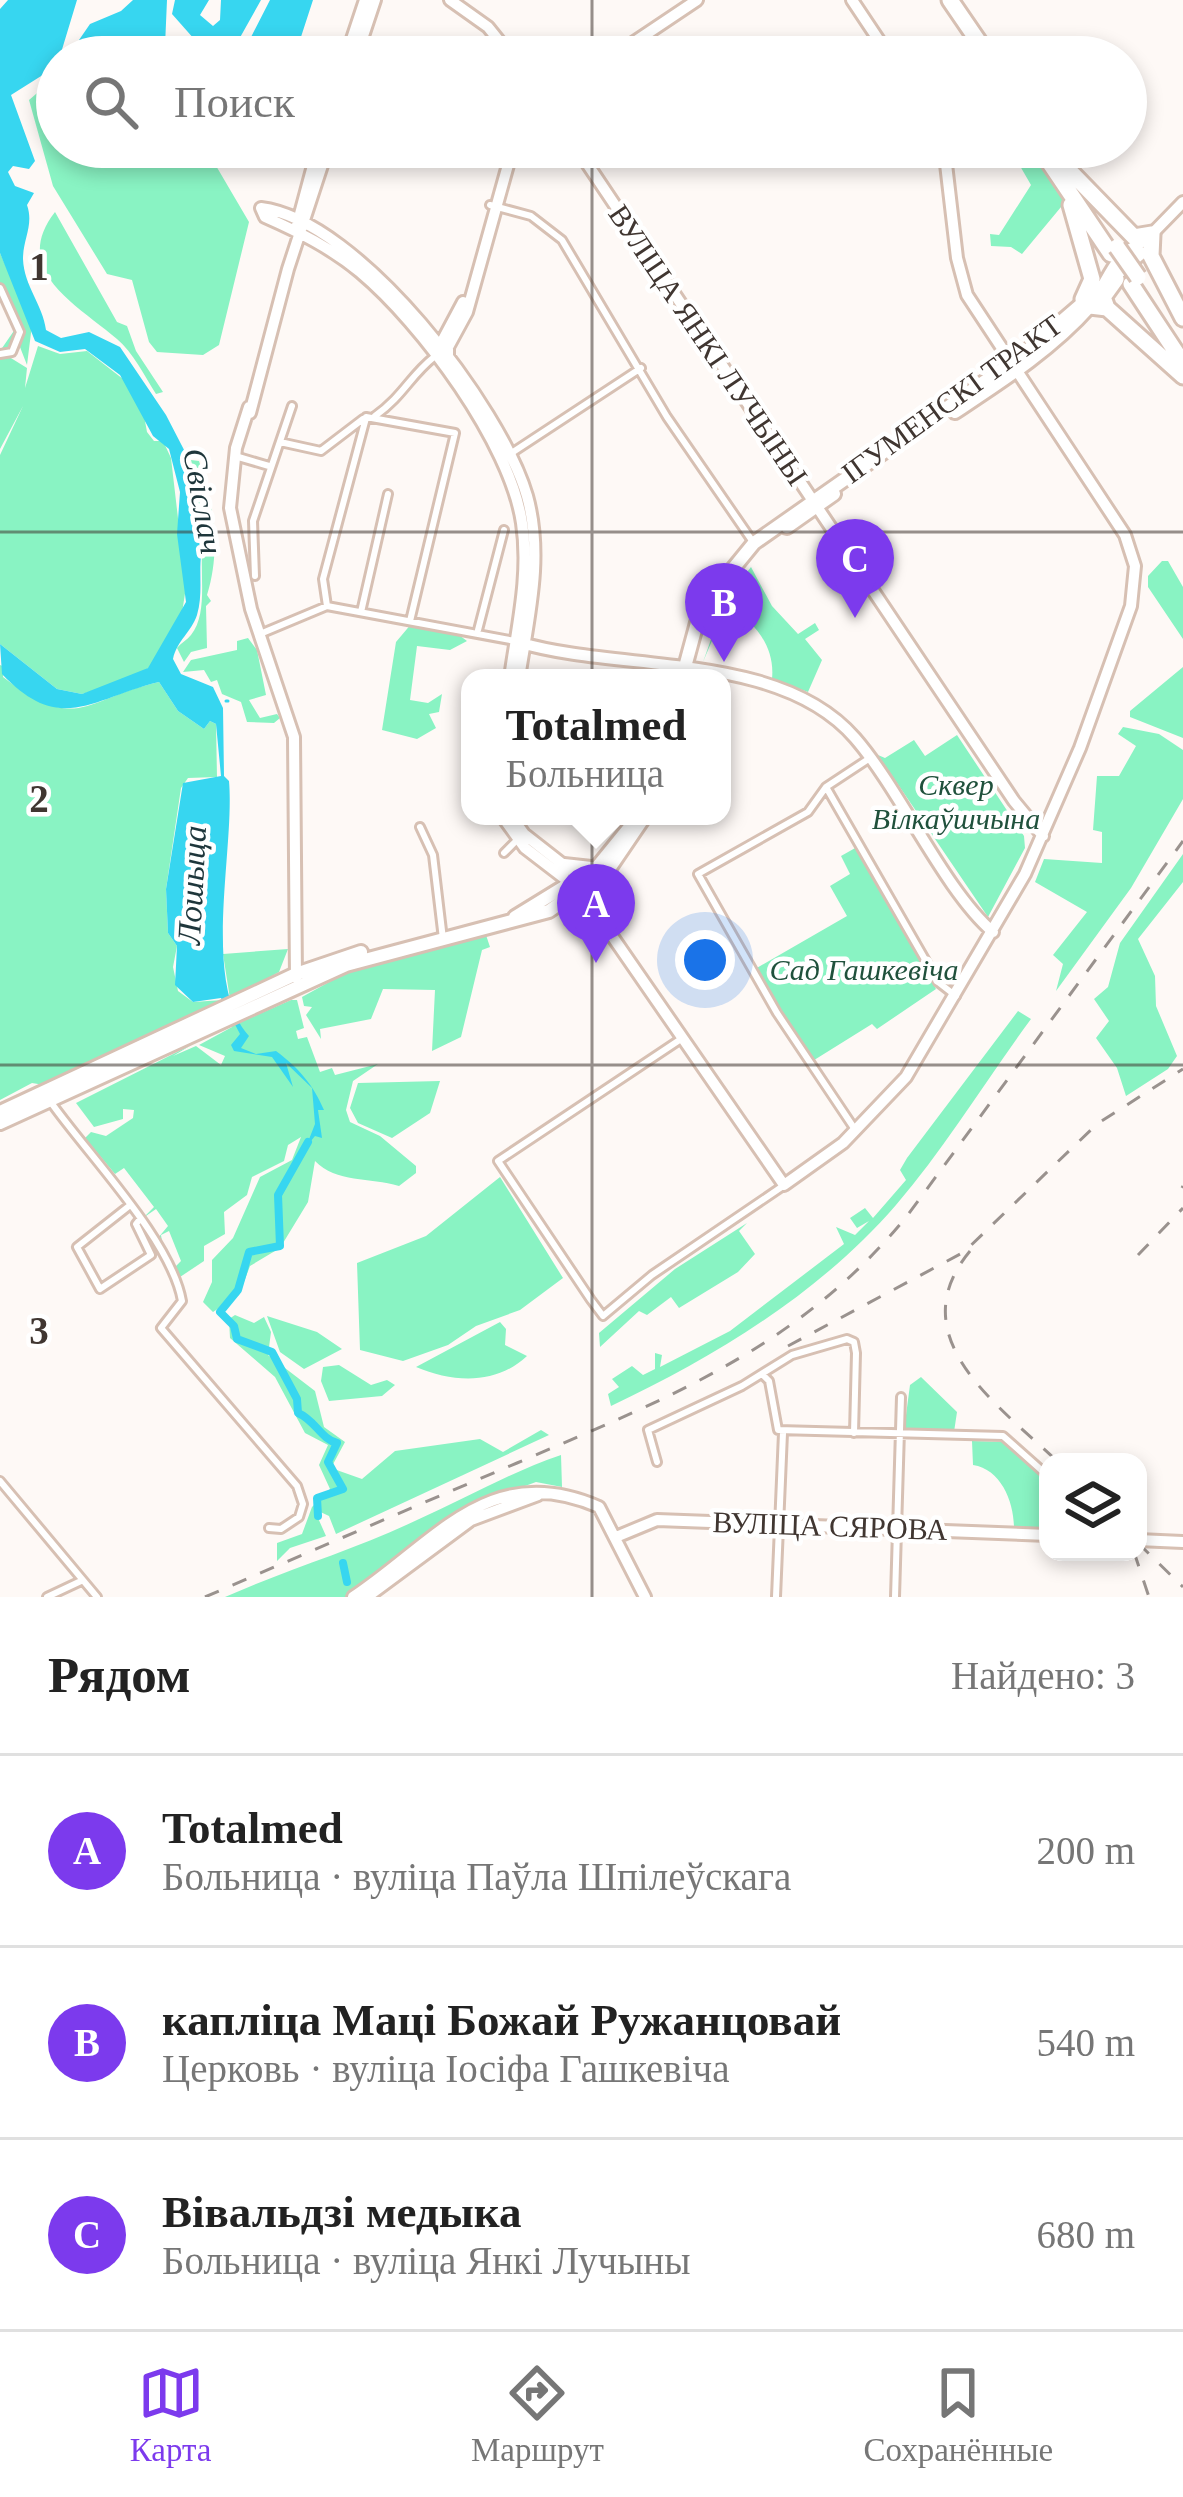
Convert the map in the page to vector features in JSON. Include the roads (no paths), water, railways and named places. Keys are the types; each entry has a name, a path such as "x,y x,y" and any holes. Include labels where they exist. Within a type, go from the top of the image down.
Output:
{"highway":[{"path":"940,0 965,36"},
{"path":"950,0 975,36"},
{"path":"1053,168 1114,281 1154,311 1183,346"},
{"path":"1068,168 1135,247 1183,318"},
{"path":"1065,185 1135,247"},
{"path":"1093,304 1103,297 1135,247"},
{"path":"1093,304 1114,281"},
{"path":"1093,304 1183,376"},
{"path":"1154,311 1183,363"}],"main road":[{"path":"1114,281 1135,247"},
{"name":"ІГУМЕНСКІ ТРАКТ","path":"687,669 701,608 754,543 1012,368 1093,304"},
{"name":"ІГУМЕНСКІ ТРАКТ","path":"687,669 711,602 754,552 814,503"},
{"path":"442,938 530,920 600,871 634,825"},
{"path":"562,869 600,871"},
{"path":"0,1123 296,981 514,917 581,885"},
{"path":"0,1112 47,1097"}],"street":[{"path":"353,36 365,0"},
{"path":"363,36 375,0"},
{"path":"464,0 501,36"},
{"path":"643,36 697,0"},
{"path":"852,0 876,36"},
{"path":"447,6 479,19 495,36"},
{"path":"296,981 300,751 251,602 233,518 237,456 280,313 313,168"},
{"path":"300,226 321,168"},
{"path":"503,168 467,312 447,351 510,454 527,497 535,576 516,669"},
{"name":"ВУЛІЦА ЯНКІ ЛУЧЫНЫ","path":"589,168 1024,815 1043,836"},
{"path":"684,1037 498,1162 603,1316 856,1131 906,1076 957,996 1043,836 1131,606 1135,566 1124,535 1012,368 962,282 947,168"},
{"path":"1135,247 1183,202"},
{"path":"279,441 321,451 408,391 415,372 437,352 460,309 493,206"},
{"path":"493,206 531,215 556,232 668,417 754,543"},
{"path":"300,226 376,287 437,352 486,433 518,501 525,575 521,641"},
{"path":"0,288 20,326 12,352 0,354"},
{"path":"437,352 450,361"},
{"path":"510,454 641,368"},
{"path":"255,577 253,521 292,406"},
{"path":"327,606 323,579 370,417"},
{"path":"370,417 455,433 410,621"},
{"path":"237,456 269,466"},
{"path":"361,612 388,494"},
{"path":"478,630 504,530"},
{"path":"262,634 327,606 478,630 667,669"},
{"path":"731,683 807,700 838,721 871,758 993,932"},
{"path":"856,1131 777,1013 698,874 811,810 826,787 871,758"},
{"path":"826,787 938,982 957,996"},
{"path":"508,825 517,840 562,869 560,894"},
{"path":"518,825 599,904 632,959"},
{"path":"420,827 433,855 442,938"},
{"path":"505,853 517,840"},
{"path":"599,904 600,871"},
{"path":"581,885 784,1185"},
{"path":"47,1097 140,1219 182,1297 161,1328 302,1496 294,1522 268,1528"},
{"path":"129,1206 77,1247 100,1289 152,1255 136,1224 140,1219"},
{"path":"657,1462 648,1430 762,1374 791,1354 847,1339 854,1342 856,1353 854,1433"},
{"path":"762,1374 771,1387 780,1430 776,1597"},
{"path":"895,1597 901,1397"},
{"path":"780,1430 1003,1436 1039,1468"},
{"path":"0,1480 97,1597"},
{"path":"353,1597 450,1524 489,1503 531,1489 577,1498 611,1514 645,1597"},
{"path":"367,1597 488,1511 526,1497 577,1498"},
{"name":"ВУЛІЦА СЯРОВА","path":"618,1536 658,1520 1039,1535"},
{"path":"1147,1540 1183,1542"},
{"path":"46,1597 83,1580"}],"water":[{"path":"8,0 77,0 66,36 36,36 36,79 11,95 35,161 29,169 13,166 8,172 15,186 34,193 27,205 24,269 46,330 61,338 89,332 120,347 166,415 196,473 195,523 206,538 199,605 173,659 181,674 213,687 223,708 224,776 229,781 230,810 223,915 226,984 249,1036 241,1048 256,1054 276,1051 312,1088 286,1063 293,1087 272,1057 234,1051 231,1045 240,1034 221,998 193,1002 175,985 177,946 168,933 166,889 183,783 221,776 216,724 210,721 204,729 178,711 159,682 95,703 60,708 23,693 2,674 0,644 57,689 82,694 148,668 186,602 177,534 180,492 169,449 153,436 120,375 85,349 60,352 35,341 0,253 0,9"},
{"path":"133,0 167,0 165,36 82,36 90,24 121,11"},
{"path":"175,0 209,0 200,15 213,26 220,20 221,0 261,0 241,36 191,36 172,14"},
{"path":"270,0 313,0 301,36 252,36"},
{"path":"312,1088 324,1110 318,1110 322,1138 315,1136 306,1147 315,1124"}],"waterway":[{"name":"Лошыца","path":"308,1142 278,1195 280,1246 249,1252 238,1290 220,1312 234,1326 237,1339 272,1352 297,1399 298,1413 337,1443 328,1462 343,1489 317,1498 318,1516"},
{"name":"Лошыца","path":"343,1563 347,1582"}],"railway":[{"path":"205,1597 678,1391 728,1365 822,1301 907,1216 1183,841"},
{"path":"788,1346 964,1252 1097,1124 1183,1069"},
{"path":"1138,1255 1183,1208"},
{"path":"970,1251 951,1283 945,1313 951,1341 986,1394 1048,1453"},
{"path":"1147,1552 1183,1587"},
{"path":"1137,1561 1149,1597"}],"place":[{"name":"Вівальдзі медыка","path":"855,618"},
{"name":"капліца Маці Божай Ружанцовай","path":"724,662"},
{"name":"Totalmed","path":"596,963"}],"water label":[{"name":"Свіслач","path":"204,501"}],"park label":[{"name":"Сквер Вілкаўшчына","path":"956,802"},
{"name":"Сад Гашкевіча","path":"864,970"}]}
